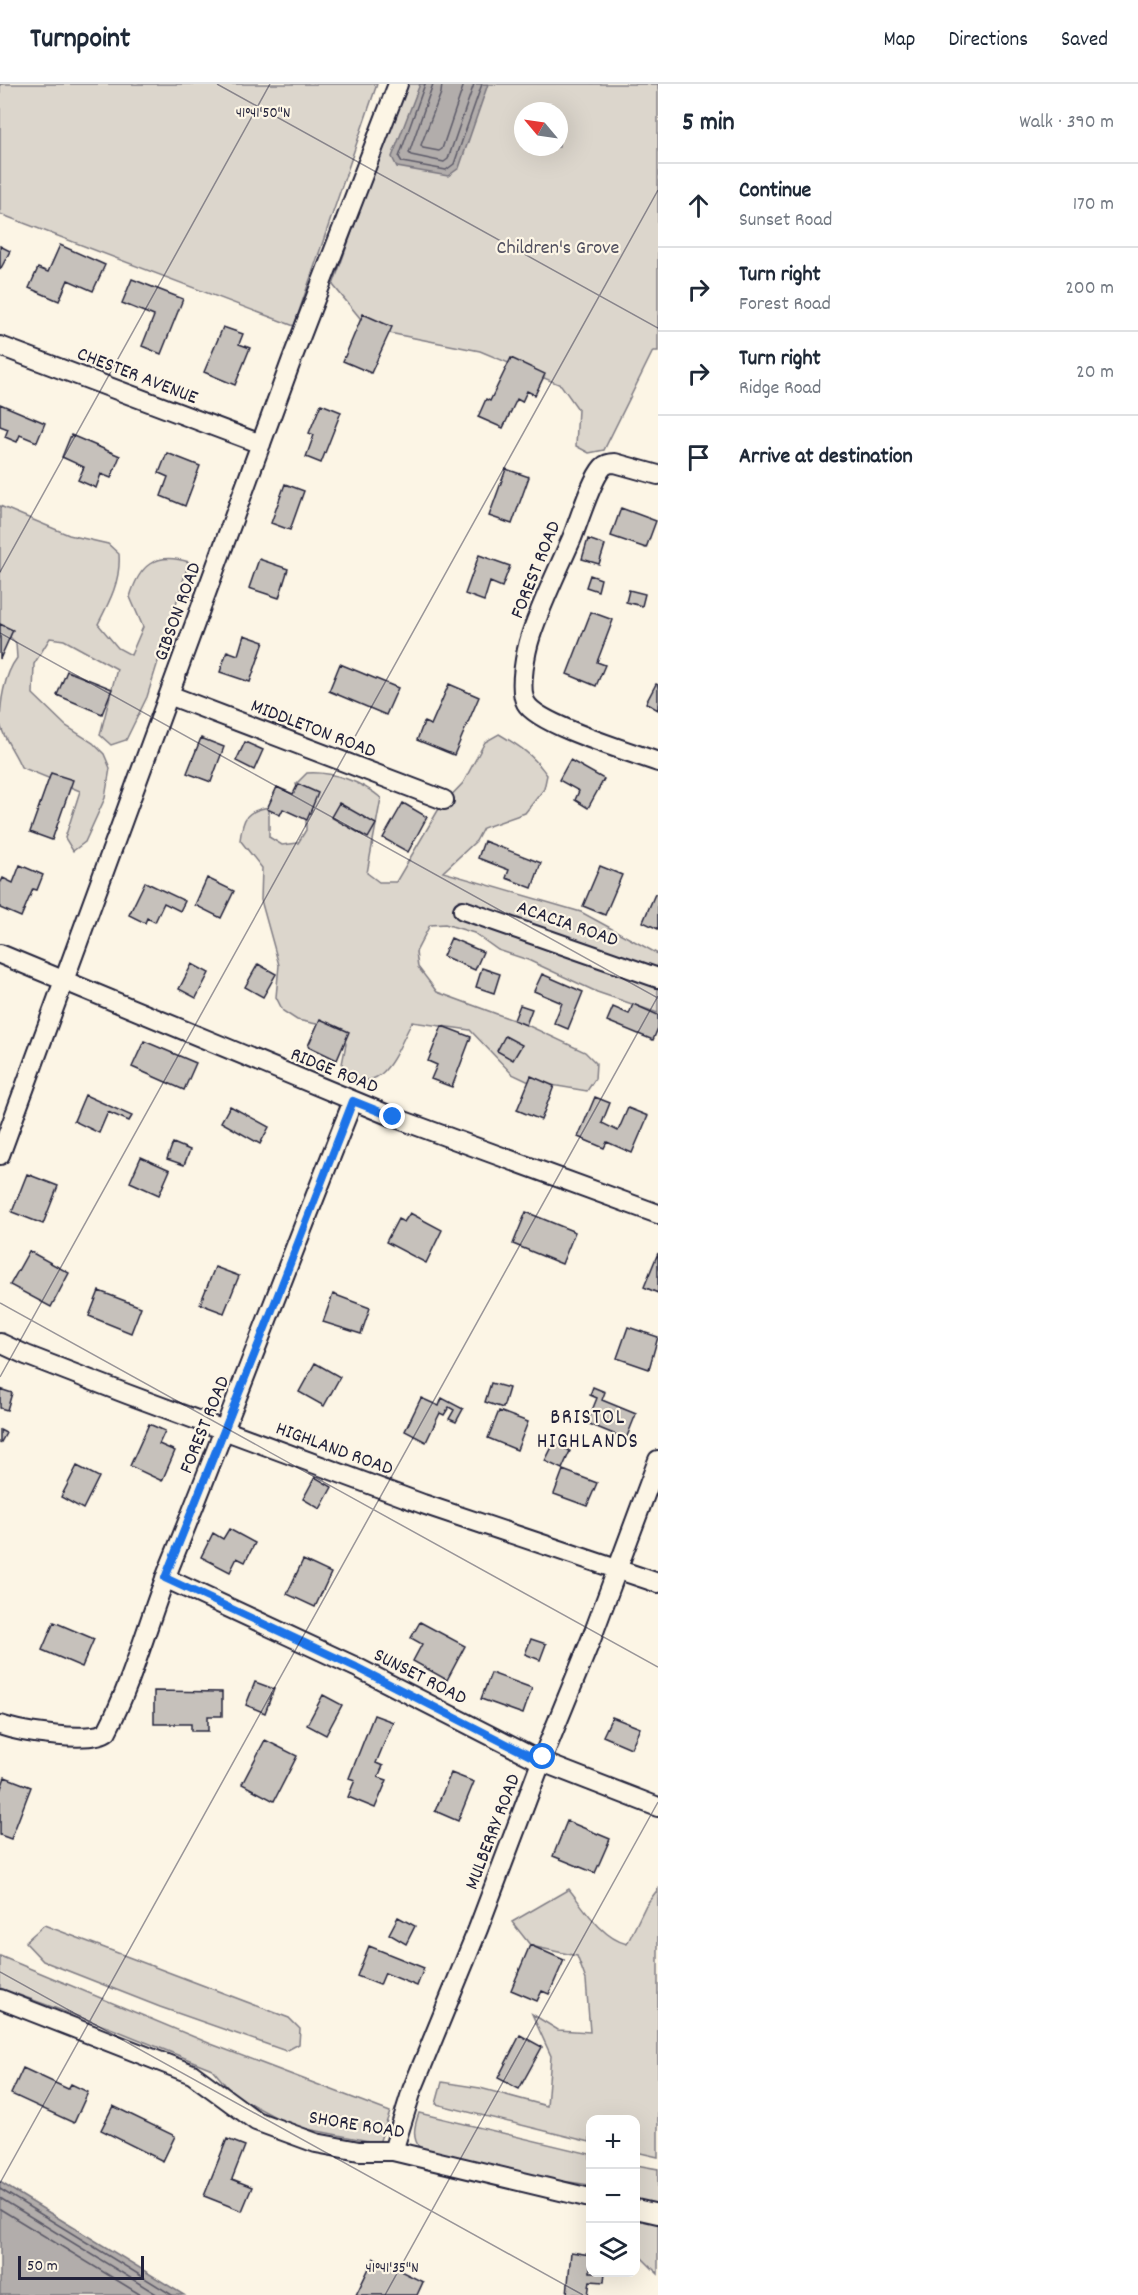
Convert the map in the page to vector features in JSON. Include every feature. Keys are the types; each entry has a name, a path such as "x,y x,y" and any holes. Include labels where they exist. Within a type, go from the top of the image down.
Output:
{"street":[{"name":"GIBSON ROAD","path":"0,1155 261,444 398,84"},
{"name":"CHESTER AVENUE","path":"0,346 261,444"},
{"name":"FOREST ROAD","path":"658,475 638,468 609,463 603,467 589,494 531,636 524,669 525,700 535,712 557,725 658,762"},
{"name":"MIDDLETON ROAD","path":"169,695 444,800"},
{"name":"ACACIA ROAD","path":"462,910 658,978"},
{"name":"RIDGE ROAD","path":"0,954 353,1101 546,1175 658,1214"},
{"name":"FOREST ROAD","path":"0,1725 32,1733 73,1736 102,1735 107,1731 132,1673 165,1578 353,1101"},
{"name":"HIGHLAND ROAD","path":"0,1343 56,1367 423,1504 658,1582"},
{"name":"MULBERRY ROAD","path":"393,2151 412,2090 478,1929 658,1460"},
{"name":"SUNSET ROAD","path":"165,1578 356,1667 542,1762 658,1807"},
{"name":"SHORE ROAD","path":"0,1999 192,2074 256,2121 316,2143 359,2151 393,2151 586,2197"},
{"path":"640,2210 658,2214"}],"green space":[{"path":"0,84 377,84 294,326 0,214"},
{"name":"Children's Grove","path":"405,84 658,84 658,351 653,351 604,450 589,453 576,446 578,409 561,385 480,351 369,329 333,285"},
{"path":"0,506 69,535 108,544 119,554 116,582 98,624 118,648 131,655 143,627 130,597 138,577 144,569 158,560 167,558 189,562 147,697 126,740 111,745 100,735 117,669 64,640 50,638 34,664 33,694 66,726 93,743 104,754 110,768 105,798 85,842 73,851 65,838 80,791 21,767 0,724 4,690 17,658 16,643 0,627"},
{"path":"499,734 526,752 542,768 547,775 544,789 525,813 483,828 476,841 443,872 581,912 658,954 658,1013 597,992 528,960 498,950 474,933 445,924 430,925 416,952 418,967 437,992 527,1025 585,1052 596,1063 595,1079 587,1091 527,1081 512,1074 470,1030 412,1022 393,1059 378,1076 368,1080 355,1080 340,1074 346,1044 341,1029 297,1020 283,1011 276,997 279,965 261,900 262,868 240,840 244,821 251,813 269,807 269,837 282,845 298,843 306,830 306,815 296,784 307,773 336,776 356,783 381,798 367,873 379,882 396,882 440,807 463,783 485,742"},
{"path":"569,1889 602,1929 618,1941 627,1944 646,1905 658,1889 658,2157 640,2153 640,2115 586,2115 586,2141 436,2104 442,2082 480,2088 547,2106 551,2056 532,2014 558,2030 590,2032 586,1980 577,1956 531,1946 512,1922"},
{"path":"44,1925 289,2018 300,2029 299,2044 286,2051 160,2007 43,1961 25,1942"},
{"path":"0,1956 211,2044 390,2112 379,2143 292,2126 234,2095 212,2069 118,2031 0,1988"},
{"path":"419,2113 586,2153 586,2184 473,2166 431,2155 417,2144 415,2126"},
{"path":"640,2166 658,2169 658,2274 640,2256"}],"water":[{"path":"420,84 488,84 459,168 448,176 397,167 392,157"},
{"path":"0,2182 19,2194 184,2295 0,2295"}],"building":[{"path":"60,245 105,265 93,291 68,280 59,301 29,288 38,268 48,272"},
{"path":"0,246 10,251 0,270"},
{"path":"132,279 183,299 161,354 142,346 154,316 122,303"},
{"path":"363,314 392,327 371,373 343,361"},
{"path":"223,327 243,334 239,344 250,348 235,385 204,372"},
{"path":"511,358 545,374 535,395 527,391 522,402 517,399 503,428 478,417 486,399 490,401"},
{"path":"0,404 45,423 37,442 20,435 17,442 5,437 8,429 0,426"},
{"path":"321,404 341,412 321,463 306,457 314,435 309,433"},
{"path":"71,435 120,456 111,478 101,474 96,488 78,480 84,467 62,457"},
{"path":"167,453 200,466 185,506 161,496 168,477 159,473"},
{"path":"506,469 529,477 512,524 489,516"},
{"path":"285,484 304,491 290,530 271,523"},
{"path":"621,508 656,521 646,548 611,536"},
{"path":"588,539 605,545 599,564 582,559"},
{"path":"479,555 510,566 502,587 490,582 484,601 465,594"},
{"path":"259,559 288,569 279,598 249,588"},
{"path":"590,575 601,579 598,591 586,587"},
{"path":"629,590 645,594 642,606 626,602"},
{"path":"591,612 613,620 597,662 605,665 596,686 567,674"},
{"path":"0,624 13,630 0,659"},
{"path":"244,635 264,642 250,682 220,672 227,651 238,655"},
{"path":"340,664 398,688 386,715 329,691"},
{"path":"67,671 112,689 102,714 57,695"},
{"path":"449,684 479,697 454,755 417,740 424,722 431,725"},
{"path":"656,684 658,685 658,710 646,703"},
{"path":"201,738 224,747 211,782 187,773"},
{"path":"245,742 263,750 254,770 236,761"},
{"path":"570,760 604,779 588,808 575,800 579,791 559,780"},
{"path":"51,773 73,780 52,840 30,832"},
{"path":"298,784 318,793 307,820 283,809 280,815 267,809 277,787 293,794"},
{"path":"339,803 376,824 368,838 331,817"},
{"path":"403,803 427,817 408,852 383,838"},
{"path":"484,841 541,863 532,888 506,878 509,870 478,858"},
{"path":"20,865 43,875 37,890 33,889 21,917 0,908 0,884 3,878 13,883"},
{"path":"600,866 622,875 605,915 583,906"},
{"path":"207,878 234,891 221,918 195,905"},
{"path":"145,882 185,901 180,911 164,903 155,922 147,918 145,923 129,915"},
{"path":"655,894 658,895 658,929 643,922"},
{"path":"451,938 483,952 475,970 443,956"},
{"path":"192,964 209,973 196,998 179,989"},
{"path":"258,964 276,974 263,997 245,987"},
{"path":"482,968 500,974 494,993 476,987"},
{"path":"542,974 583,992 568,1029 554,1023 562,1003 534,991"},
{"path":"633,1004 658,1015 658,1028 653,1040 607,1021 613,1007 629,1014"},
{"path":"520,1005 532,1009 526,1025 514,1020"},
{"path":"320,1019 349,1032 337,1060 308,1046"},
{"path":"442,1026 471,1037 452,1087 431,1079 437,1065 428,1061"},
{"path":"505,1036 522,1045 513,1060 497,1051"},
{"path":"144,1041 196,1063 184,1090 132,1067"},
{"path":"531,1076 554,1086 541,1120 517,1110"},
{"path":"85,1095 132,1116 129,1121 108,1112 99,1133 74,1121"},
{"path":"595,1097 610,1103 602,1123 618,1131 628,1108 648,1116 632,1153 607,1142 604,1148 578,1137"},
{"path":"230,1106 269,1127 260,1144 221,1122"},
{"path":"173,1143 190,1150 184,1165 167,1159"},
{"path":"141,1157 170,1170 159,1195 130,1182"},
{"path":"27,1174 58,1186 43,1224 12,1212"},
{"path":"526,1212 575,1232 562,1264 513,1244"},
{"path":"410,1213 442,1230 426,1263 386,1242 398,1219 404,1222"},
{"path":"29,1251 69,1273 51,1307 10,1285"},
{"path":"658,1253 658,1293 644,1287"},
{"path":"215,1267 239,1276 224,1313 200,1304"},
{"path":"99,1291 141,1307 131,1333 89,1316"},
{"path":"333,1294 370,1308 361,1334 323,1322"},
{"path":"628,1327 658,1337 649,1369 617,1358"},
{"path":"315,1363 340,1377 324,1406 299,1392"},
{"path":"491,1383 509,1388 503,1408 485,1402"},
{"path":"593,1387 605,1392 602,1400 636,1414 626,1439 587,1423 597,1398 590,1395"},
{"path":"0,1389 12,1393 7,1410 0,1408"},
{"path":"421,1398 439,1406 442,1398 463,1409 456,1422 449,1419 454,1410 449,1407 444,1415 440,1413 426,1442 405,1431"},
{"path":"499,1411 528,1422 517,1450 488,1438"},
{"path":"149,1424 165,1431 159,1444 175,1451 162,1481 130,1466"},
{"path":"0,1430 6,1433 0,1444"},
{"path":"554,1443 570,1451 562,1469 545,1461"},
{"path":"77,1466 99,1477 83,1509 61,1497"},
{"path":"563,1470 597,1483 587,1506 554,1494"},
{"path":"315,1477 332,1487 320,1509 303,1499"},
{"path":"229,1529 255,1543 245,1562 237,1558 230,1572 201,1557 213,1533 223,1539"},
{"path":"303,1560 331,1573 315,1607 287,1594"},
{"path":"54,1622 94,1639 82,1667 42,1650"},
{"path":"420,1622 465,1646 447,1680 413,1661 422,1644 411,1638"},
{"path":"531,1639 546,1644 540,1660 525,1654"},
{"path":"491,1673 532,1688 523,1714 481,1699"},
{"path":"255,1682 274,1689 265,1713 246,1705"},
{"path":"154,1691 222,1692 222,1716 208,1716 208,1731 191,1731 191,1724 154,1724"},
{"path":"323,1695 342,1705 326,1735 307,1725"},
{"path":"374,1715 393,1722 376,1763 383,1766 378,1777 387,1780 375,1808 348,1797 355,1780 349,1778"},
{"path":"612,1717 640,1728 631,1748 603,1736"},
{"path":"265,1740 297,1756 274,1801 242,1784"},
{"path":"451,1773 474,1782 458,1821 435,1811"},
{"path":"5,1777 31,1787 11,1839 0,1835 0,1791"},
{"path":"567,1821 610,1839 595,1873 553,1856"},
{"path":"398,1917 415,1926 406,1944 389,1934"},
{"path":"530,1945 564,1960 549,1994 542,1991 537,2001 511,1990"},
{"path":"369,1946 424,1968 417,1986 385,1973 380,1985 357,1976"},
{"path":"520,2035 542,2047 519,2089 498,2078"},
{"path":"23,2068 68,2089 71,2084 88,2092 74,2123 11,2094"},
{"path":"113,2106 175,2136 163,2161 101,2130"},
{"path":"227,2139 245,2146 232,2179 252,2187 242,2211 204,2196"},
{"path":"571,2252 586,2254 586,2277 604,2277 604,2282 590,2281 588,2295 567,2294"},
{"path":"374,2258 423,2282 417,2295 356,2295"}],"district":[{"name":"BRISTOL HIGHLANDS","path":"588,1428"}],"route":[{"path":"393,1117 353,1101 165,1578 356,1667 542,1762 543,1757"}]}
